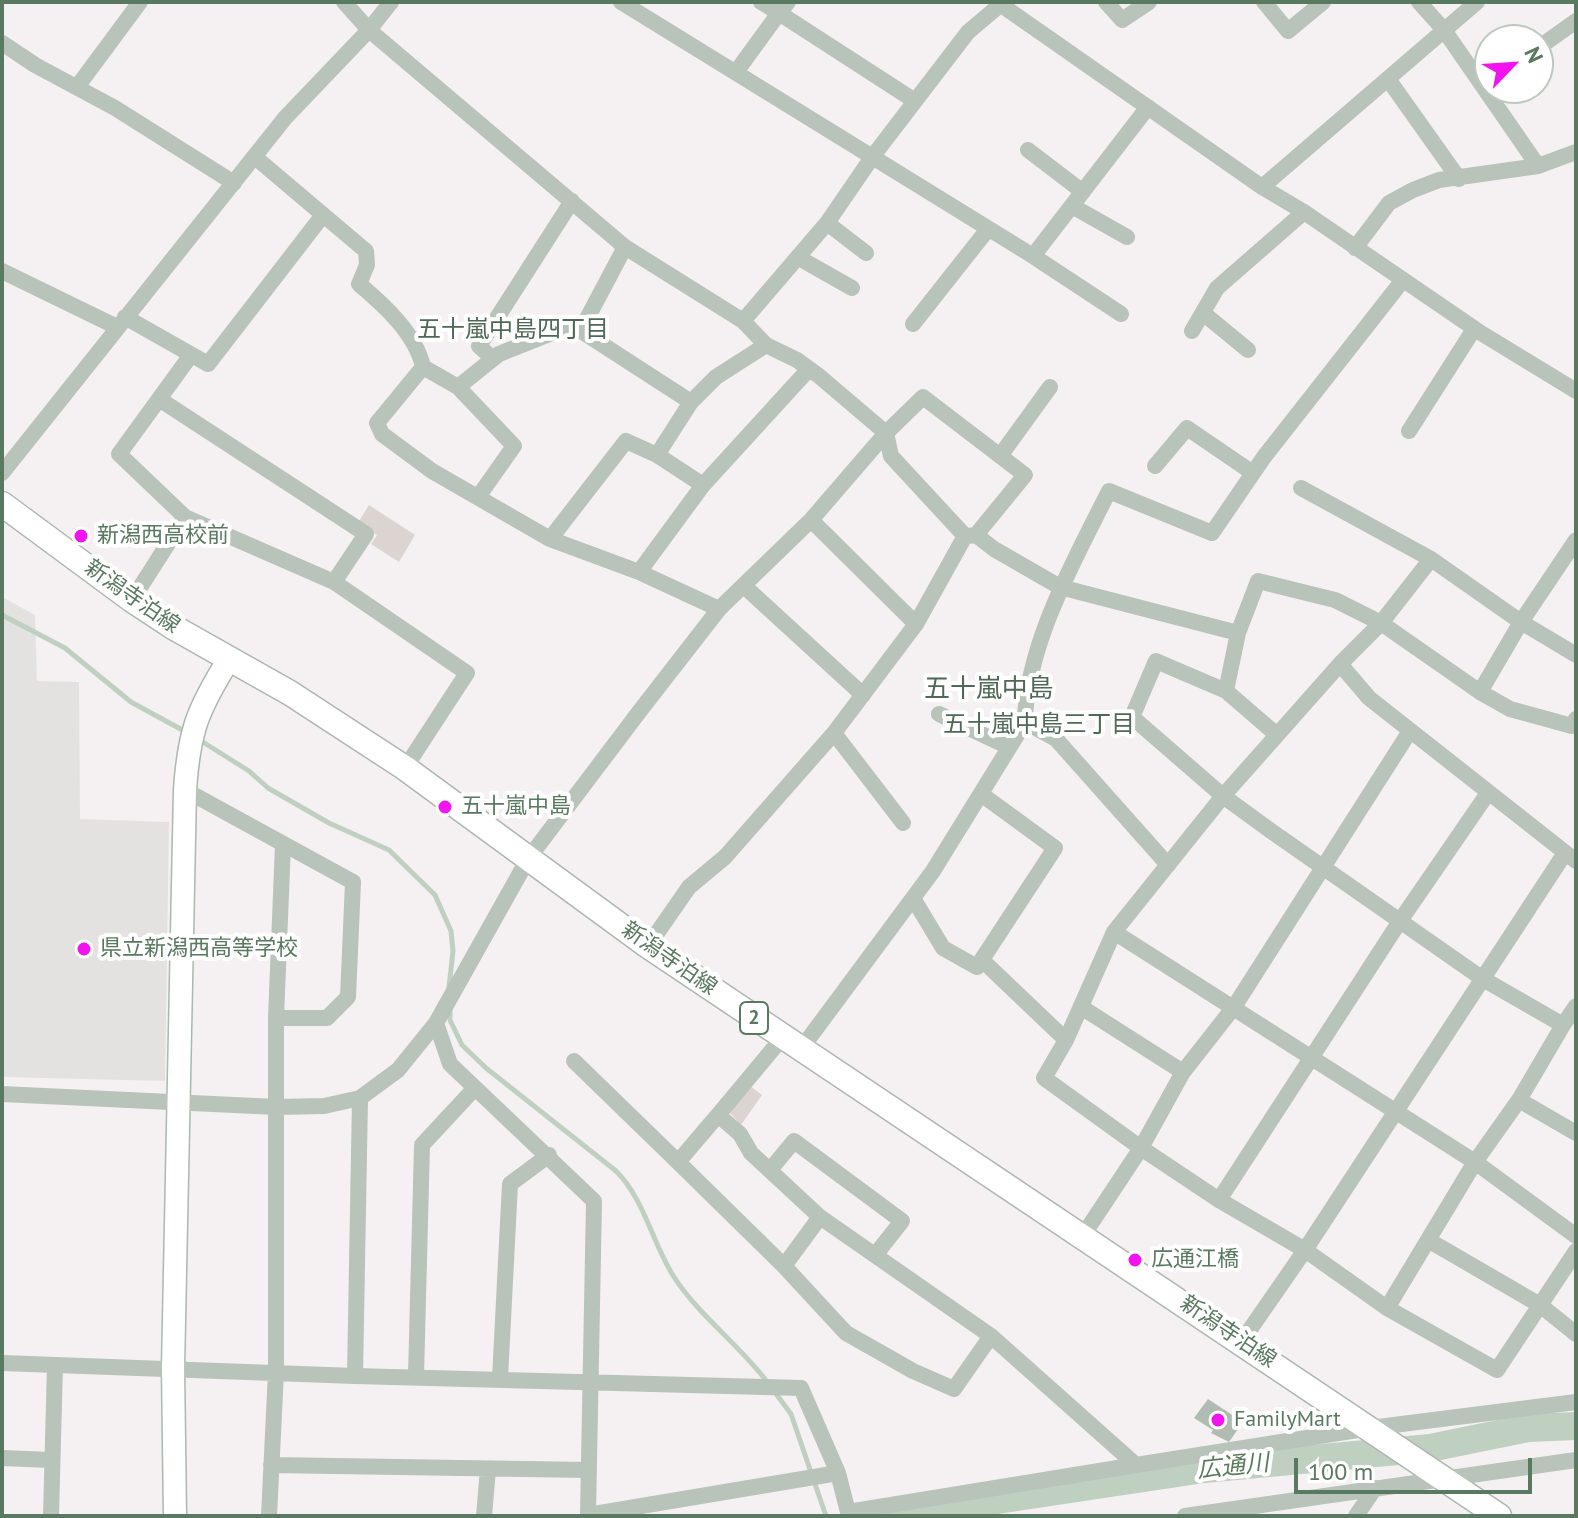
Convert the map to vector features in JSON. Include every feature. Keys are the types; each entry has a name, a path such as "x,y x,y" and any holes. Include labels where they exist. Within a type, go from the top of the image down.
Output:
{"main road":[{"name":"新潟寺泊線","path":"2,504 132,600 290,693 405,768 648,946 1499,1516"}],"street":[{"path":"77,87 140,2"},
{"path":"344,2 369,30 625,247 743,321 766,345 809,369 886,433 891,456 971,536 1060,587 1238,633"},
{"path":"2,473 285,118 369,30 391,2"},
{"path":"621,2 873,156 1121,314"},
{"path":"761,2 784,8 915,101"},
{"path":"1106,2 1122,20 1149,2"},
{"path":"1264,2 1288,31 1323,2"},
{"path":"1419,2 1474,69"},
{"path":"1262,187 1477,2"},
{"path":"743,321 827,223 873,156 968,32 999,4 1262,187 1304,212 1474,329 1576,391"},
{"path":"736,72 784,8"},
{"path":"1554,37 1576,21"},
{"path":"2,43 234,183"},
{"path":"1388,79 1459,179"},
{"path":"1498,104 1538,166"},
{"path":"1033,256 1148,107"},
{"path":"1028,150 1077,199 1127,237"},
{"path":"1355,248 1389,203 1439,180 1538,166 1576,152"},
{"path":"256,158 366,251 367,265 359,284 379,301 407,334 420,355 423,367 458,387 514,446 478,497"},
{"path":"493,359 479,346 572,201"},
{"path":"1192,331 1217,288 1304,212"},
{"path":"2,271 121,322 208,364 323,215"},
{"path":"827,223 866,253"},
{"path":"913,324 988,229"},
{"path":"581,330 625,247"},
{"path":"799,258 852,288"},
{"path":"678,1162 718,1115 792,1043 933,871 1025,722 1025,693 1060,587 1109,491 1212,533 1253,473 1403,280"},
{"path":"1203,313 1248,350"},
{"path":"458,387 493,359 572,325 691,402"},
{"path":"1409,431 1474,329"},
{"path":"657,455 691,402 716,377 766,345"},
{"path":"191,355 119,454 185,517 334,582 467,673 405,768"},
{"path":"423,367 377,423 382,434 432,471 550,539 639,572 719,609"},
{"path":"639,572 703,485 809,369"},
{"path":"1000,456 1050,387"},
{"path":"2,1094 276,1107 324,1106 360,1098 398,1070 436,1023 528,859 719,609 811,520 886,433 923,397 1025,475 971,536 916,624 834,733 725,857 689,887 648,946"},
{"path":"159,399 366,534 334,582"},
{"path":"1155,466 1187,428 1253,473"},
{"path":"550,539 626,441 657,455 703,485"},
{"path":"1301,488 1431,559 1521,622 1576,655"},
{"path":"132,600 185,517"},
{"path":"811,520 916,624"},
{"path":"1480,692 1521,622 1576,540"},
{"path":"1431,559 1381,623 1340,664 1223,796 1114,932 1066,1040 1044,1078 1219,1200 1305,1250 1387,1308 1497,1370 1576,1251"},
{"path":"1226,691 1238,633 1258,581 1335,600 1381,623 1480,692 1510,709 1572,726 1576,719"},
{"path":"744,586 863,695"},
{"path":"175,1516 173,1368 187,757 203,701 229,659"},
{"path":"1277,735 1226,691 1156,661 1132,717 1223,796 1323,868 1483,979 1563,1025"},
{"path":"1242,1341 1483,979 1571,857 1369,698 1340,664"},
{"path":"939,714 1009,747"},
{"path":"1025,722 1056,739 1168,865"},
{"path":"1082,1237 1141,1148 1183,1072 1234,1007 1410,731"},
{"path":"834,733 903,823"},
{"path":"185,790 353,882 348,997 327,1018 276,1018"},
{"path":"1219,1200 1400,921 1488,793"},
{"path":"913,898 943,948 977,967 1055,848 981,794"},
{"path":"269,1516 276,1372 276,1018 283,844"},
{"path":"1114,932 1475,1162 1576,1236"},
{"path":"982,960 1066,1040"},
{"path":"1387,1308 1475,1162 1519,1100 1576,1006"},
{"path":"1081,1007 1183,1072"},
{"path":"436,1023 450,1064 594,1201 588,1515 838,1473"},
{"path":"574,1061 784,1266 846,1333 913,1371 954,1389 991,1336"},
{"path":"416,1376 422,1145 475,1088"},
{"path":"355,1376 360,1098"},
{"path":"1519,1100 1576,1133"},
{"path":"718,1115 740,1134 751,1153 820,1217 991,1336 1136,1465"},
{"path":"770,1170 794,1141 902,1221 876,1254"},
{"path":"500,1378 510,1184 549,1155"},
{"path":"784,1266 820,1217"},
{"path":"1428,1240 1540,1305 1576,1334"},
{"path":"2,1363 801,1388 838,1473 849,1514 1136,1465 1576,1402"},
{"path":"51,1516 55,1365"},
{"path":"2,1458 52,1460"},
{"path":"1185,1516 1375,1488 1438,1474 1576,1460"},
{"path":"271,1465 589,1470"},
{"path":"484,1516 488,1469"},
{"path":"1356,1516 1375,1488"}],"shaded area":[{"path":"369,505 415,535 399,562 371,544 377,535 358,523"},
{"name":"県立新潟西高等学校","path":"2,597 35,615 37,681 79,682 80,819 169,822 165,1081 2,1077"},
{"path":"749,1085 762,1095 741,1125 730,1113 735,1101"}],"building":[{"name":"FamilyMart","path":"1208,1399 1243,1422 1229,1442 1211,1433 1213,1430 1194,1418"}],"waterway":[{"path":"2,615 65,648 131,702 186,732"},
{"path":"198,739 249,771 268,788 329,823 389,850 435,895 451,931 453,951 449,987"},
{"path":"450,1009 450,1020 462,1045 626,1182 674,1277 768,1383"},
{"path":"774,1391 791,1414 826,1516"},
{"name":"広通川","path":"890,1516 1204,1469 1430,1448 1528,1428 1576,1426"}],"place":[{"name":"新潟西高校前","path":"81,536"},
{"name":"五十嵐中島","path":"445,807"},
{"name":"県立新潟西高等学校","path":"84,949"},
{"name":"広通江橋","path":"1135,1260"},
{"name":"FamilyMart","path":"1218,1420"}],"district":[{"name":"五十嵐中島四丁目","path":"513,330"},
{"name":"五十嵐中島","path":"989,690"},
{"name":"五十嵐中島三丁目","path":"1039,725"}]}
